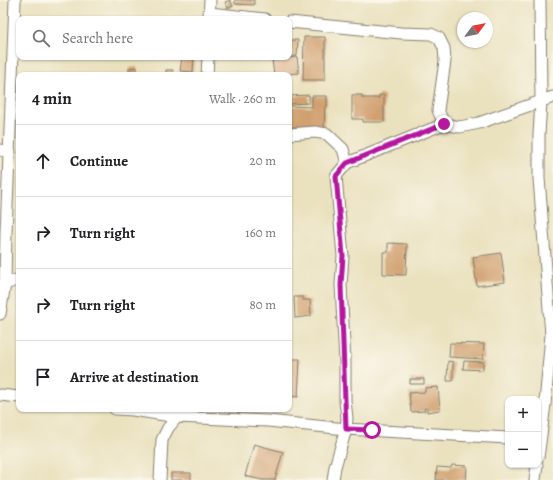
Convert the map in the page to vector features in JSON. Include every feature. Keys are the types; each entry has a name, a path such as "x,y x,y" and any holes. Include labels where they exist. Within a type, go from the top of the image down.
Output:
{"street":[{"path":"0,314 6,234 5,151 15,0"},
{"path":"209,16 210,0"},
{"path":"540,0 541,101 539,178 551,335 546,404 540,432"},
{"path":"292,22 402,33 431,34 439,38 444,48 445,61 438,110 444,124"},
{"path":"208,60 208,72"},
{"path":"333,480 335,467 346,429 341,285 343,256 336,176 347,163 444,124 460,126 479,123 553,97"},
{"path":"292,134 315,132 327,134 343,149 347,163"},
{"path":"3,285 16,280"},
{"path":"0,395 16,397"},
{"path":"146,412 177,417 268,421 346,429 505,438"},
{"path":"160,480 162,440 168,428 177,417"},
{"path":"535,480 537,468"}],"building":[{"path":"230,0 233,6 228,8 225,2"},
{"path":"235,0 254,0 254,5 235,4"},
{"path":"304,37 325,37 325,80 303,80"},
{"path":"292,40 298,40 297,56 292,56"},
{"path":"297,57 299,73 274,72 272,60 292,60 292,58"},
{"path":"182,60 194,60 193,72 180,71"},
{"path":"137,67 137,72 129,72 129,68"},
{"path":"166,70 173,70 173,72 166,72"},
{"path":"309,95 309,103 292,104 292,96"},
{"path":"352,95 362,95 362,98 379,98 379,95 384,95 384,122 363,122 363,119 352,119"},
{"path":"312,96 327,96 324,128 292,127 292,106 312,107"},
{"path":"388,243 407,244 406,275 383,274 383,252 388,252"},
{"path":"501,253 505,282 477,286 473,257"},
{"path":"294,297 303,297 303,300 310,300 311,316 295,318"},
{"path":"450,343 484,344 483,359 449,357"},
{"path":"292,359 300,359 298,397 292,396"},
{"path":"448,361 453,362 453,381 447,381"},
{"path":"464,361 483,362 483,370 463,369"},
{"path":"410,379 424,379 424,384 410,384"},
{"path":"438,387 440,410 427,412 427,408 424,408 425,411 411,412 409,393 425,392 425,388"},
{"path":"254,444 283,452 275,480 262,480 245,476"},
{"path":"452,465 467,466 466,480 436,480 437,467 451,468"},
{"path":"171,473 191,473 191,480 171,480"}],"route":[{"path":"372,430 346,429 347,418 345,401 345,362 341,285 343,256 336,176 347,163 444,124"}]}
